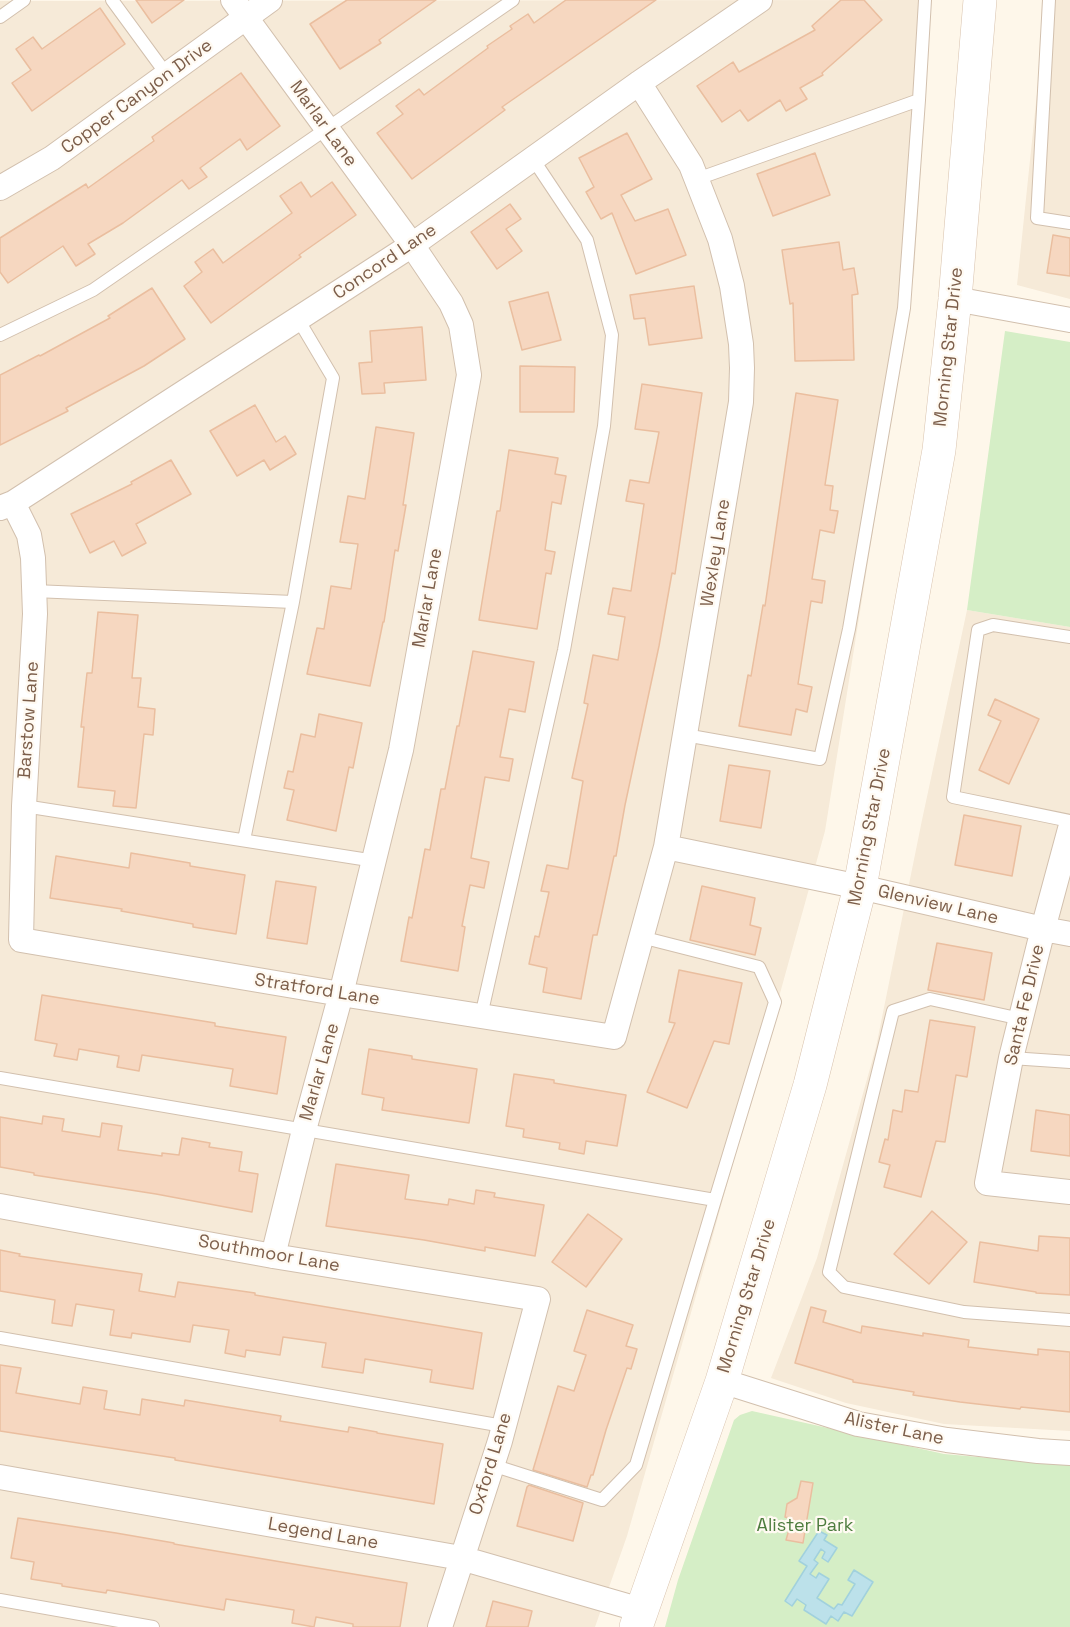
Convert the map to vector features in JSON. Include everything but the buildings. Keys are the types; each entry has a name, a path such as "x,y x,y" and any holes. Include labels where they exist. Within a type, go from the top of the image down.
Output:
{"street":[{"name":"Copper Canyon Drive","path":"0,188 52,158 167,75 239,9 270,0"},
{"name":"Concord Lane","path":"7,506 412,245 639,82 760,0"},
{"name":"Morning Star Drive","path":"639,1618 722,1382 810,1085 860,887 939,450 956,299 980,0"},
{"name":"Marlar Lane","path":"239,9 412,245 451,303 461,325 469,375 400,750 375,861 273,1256"},
{"name":"Wexley Lane","path":"614,1037 666,847 741,402 742,368 741,344 732,286 720,239 691,165 639,82"},
{"path":"956,299 1070,320"},
{"name":"Barstow Lane","path":"7,506 29,535 33,558 35,614 24,806 21,940"},
{"name":"Santa Fe Drive","path":"1070,829 1011,1058 987,1183 1070,1192"},
{"name":"Glenview Lane","path":"666,847 1070,934"},
{"name":"Stratford Lane","path":"21,940 614,1037"},
{"name":"Southmoor Lane","path":"0,1206 273,1256 538,1299"},
{"name":"Oxford Lane","path":"440,1627 504,1426 538,1299"},
{"name":"Alister Lane","path":"722,1382 858,1424 947,1440 1070,1453"},
{"name":"Legend Lane","path":"0,1478 461,1558 639,1618"}],"lane":[{"path":"0,17 24,0"},
{"path":"112,0 167,75"},
{"path":"0,335 93,290 513,0"},
{"path":"685,735 820,759 849,629 904,308 925,0"},
{"path":"1048,0 1037,218 1070,223"},
{"path":"697,179 919,100"},
{"path":"482,1016 564,650 604,426 612,335 587,240 533,159"},
{"path":"244,840 292,602 333,378 298,319"},
{"path":"34,591 292,602"},
{"path":"1070,638 993,625 978,630 953,797 1070,821"},
{"path":"24,806 375,861"},
{"path":"492,1465 602,1500 636,1465 775,1002 759,967 641,937"},
{"path":"1021,1018 930,999 893,1011 829,1272 844,1287 964,1312 1070,1320"},
{"path":"1011,1058 1070,1062"},
{"path":"0,1078 715,1200"},
{"path":"0,1338 504,1426"},
{"path":"0,1600 153,1627"}],"shaded area":[{"path":"931,0 914,273 825,831 627,1536 595,1627 0,1627 0,1"},
{"path":"1042,0 1070,0 1070,299 1017,285 1040,64"},
{"path":"967,610 1070,627 1070,1431 944,1424 846,1403 771,1378 817,1258 876,1047"}],"green space":[{"path":"1005,331 1070,342 1070,627 967,610"},
{"name":"Alister Park","path":"752,1411 944,1454 1070,1465 1070,1627 665,1627 678,1580 734,1420"}],"water":[{"path":"819,1531 827,1535 824,1540 837,1548 828,1562 822,1558 825,1552 821,1549 814,1560 818,1563 810,1574 816,1578 819,1573 829,1579 817,1598 834,1609 838,1604 842,1605 855,1584 848,1580 854,1570 873,1582 852,1616 844,1612 838,1621 831,1616 826,1624 804,1610 806,1605 797,1599 792,1606 785,1601 807,1566 799,1561"}]}
